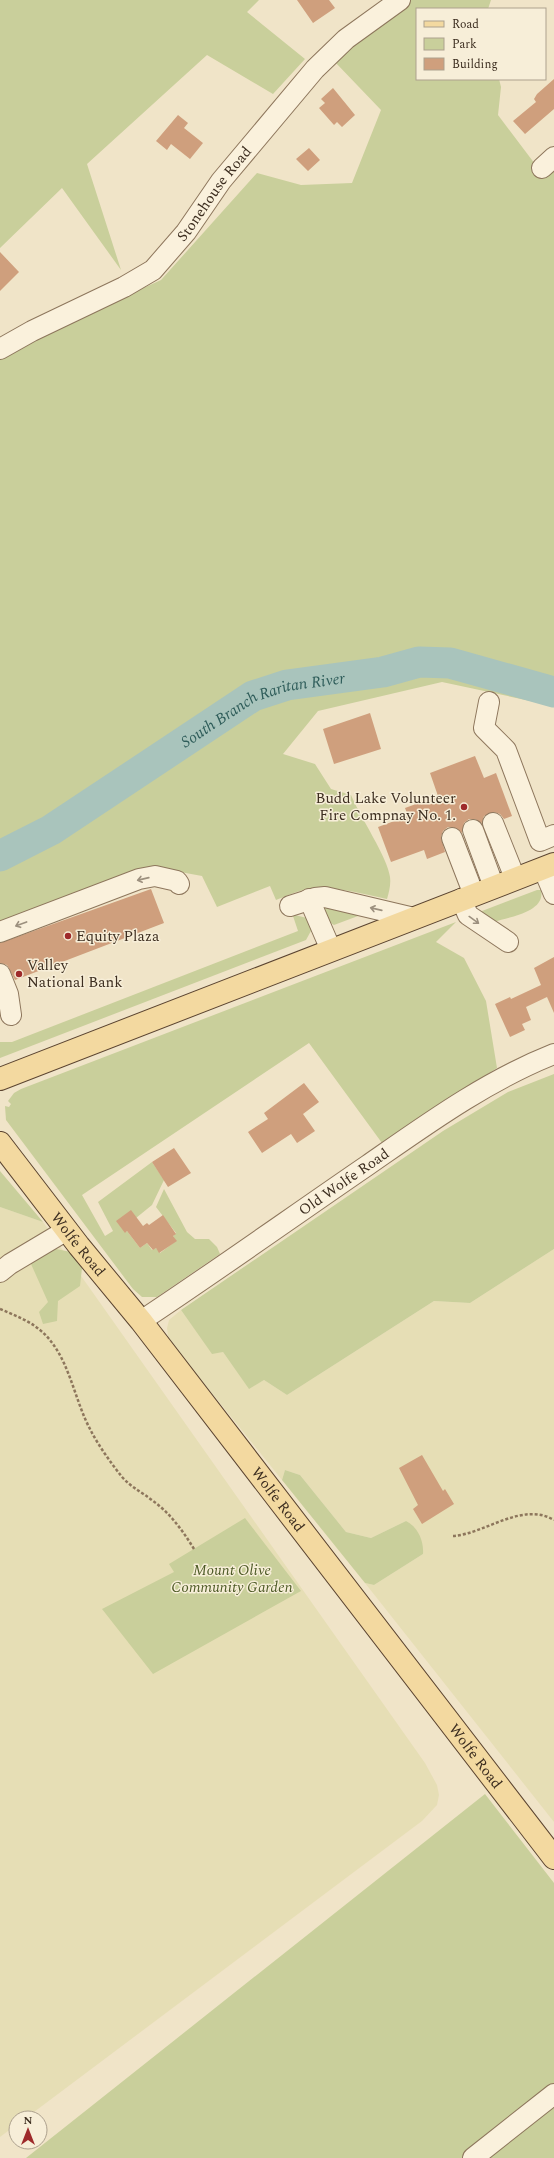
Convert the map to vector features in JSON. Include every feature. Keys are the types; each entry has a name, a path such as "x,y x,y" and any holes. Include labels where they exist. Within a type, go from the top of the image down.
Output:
{"main road":[{"path":"0,1078 534,871"},
{"name":"Wolfe Road","path":"0,1143 67,1230 141,1321 554,1858"}],"street":[{"name":"Stonehouse Road","path":"0,349 32,331 124,287 153,270 186,232 222,180 315,69 346,39 400,0"},
{"path":"489,702 484,728 506,750 540,841 554,835"},
{"path":"498,821 534,871 554,894"},
{"path":"463,834 478,893 468,915 508,942"},
{"path":"0,932 139,879 155,876 177,881 179,884"},
{"path":"290,906 309,899 325,897 414,918"},
{"path":"309,899 331,950"},
{"path":"0,974 8,994 11,1015"},
{"name":"Old Wolfe Road","path":"141,1321 408,1137 496,1080 554,1054"},
{"path":"0,1272 10,1264 67,1230"},
{"path":"473,2158 554,2094"}],"path":[{"path":"0,1309 28,1321 41,1330 52,1342 65,1366 90,1429 118,1470 136,1491 153,1501 170,1516 184,1532 194,1549"},
{"path":"453,1536 467,1535 513,1518 533,1514 554,1519"}],"green space":[{"path":"0,0 259,0 247,12 305,59 273,94 207,55 87,164 121,270 62,188 0,248"},
{"path":"411,0 491,0 488,8 416,8 416,80 499,80 501,87 498,115 541,172 554,161 554,706 442,682 318,711 283,754 315,764 331,789 351,795 388,869 390,883 387,899 338,889 318,888 300,891 276,900 270,886 217,907 202,876 153,867 0,923 0,358 42,334 161,280 257,173 301,185 352,183 381,110 335,62 352,45"},
{"path":"537,890 541,890 541,897 538,904 525,912 494,922 481,914 482,911"},
{"path":"324,906 358,916 334,925 329,922"},
{"path":"295,915 307,918 312,929 306,940 0,1058 0,1042 12,1042 298,931 293,916"},
{"path":"456,922 436,942 464,958 486,1001 497,1068 382,1143 309,1043 82,1195 105,1236 113,1231 98,1202 152,1162 164,1180 152,1205 136,1218 125,1233 127,1231 140,1248 147,1243 152,1250 156,1248 160,1253 176,1241 173,1236 176,1233 156,1207 164,1189 187,1232 195,1239 209,1239 217,1247 220,1254 157,1297 142,1297 133,1289 6,1120 5,1106 9,1107 11,1104 8,1101 14,1093 21,1089"},
{"path":"554,1074 554,1249 470,1303 434,1301 287,1395 264,1380 249,1389 223,1352 212,1354 181,1310 443,1131 508,1092"},
{"path":"0,1171 43,1222 0,1207"},
{"path":"0,1207 43,1222 425,1763 437,1785 439,1795 437,1805 422,1821 37,2110 8,2110 8,2131 0,2137"},
{"path":"51,1248 71,1252 82,1268 80,1286 58,1301 57,1321 43,1324 39,1312 48,1302 31,1264 36,1255"},
{"path":"554,1249 554,1822 365,1583 374,1585 423,1554 406,1521 371,1538 346,1532 300,1475 285,1470 282,1480 177,1350 168,1336 167,1328 169,1320 181,1310 212,1353 223,1352 249,1388 264,1380 287,1395 434,1301 470,1303"},
{"path":"285,1470 300,1475 346,1532 371,1538 406,1521 417,1531 421,1539 423,1554 374,1585 365,1583 282,1480"},
{"name":"Mount Olive Community Garden","path":"245,1518 301,1591 153,1674 102,1609 174,1572 169,1564"},
{"path":"485,1794 554,1883 554,2158 26,2158 36,2150 48,2150 48,2141"}],"building":[{"path":"297,0 329,0 335,8 313,23"},
{"path":"554,79 554,109 525,134 513,121 536,102 534,99 537,94"},
{"path":"333,88 355,115 342,127 337,122 334,125 319,108 325,103 321,99"},
{"path":"178,115 188,123 184,128 203,143 190,159 171,144 167,150 156,141"},
{"path":"309,148 320,160 308,171 296,159"},
{"path":"0,252 19,272 0,291"},
{"path":"370,713 381,749 334,764 323,729"},
{"name":"Budd Lake Volunteer Fire Compnay No. 1.","path":"475,756 484,778 496,773 512,816 504,819 500,814 494,812 484,816 482,823 475,819 469,819 464,823 462,833 453,827 448,827 443,831 441,837 445,852 427,859 424,850 391,862 378,827 408,816 405,808 438,796 430,773"},
{"name":"Equity Plaza","path":"151,889 164,923 15,980 7,965 0,963 0,943"},
{"path":"554,957 554,1013 547,997 526,1007 531,1020 522,1024 525,1030 510,1037 495,1004 510,997 511,999 541,985 534,968"},
{"path":"304,1083 319,1102 303,1114 315,1131 297,1143 291,1134 262,1153 248,1132 268,1119 264,1113"},
{"path":"174,1148 191,1173 168,1187 152,1162"},
{"path":"131,1210 143,1226 147,1223 149,1225 163,1215 176,1234 173,1236 177,1241 159,1253 156,1248 153,1250 147,1243 140,1248 127,1231 125,1233 116,1221"},
{"path":"422,1455 443,1491 445,1489 454,1504 422,1524 413,1509 418,1505 399,1468"}],"waterway":[{"name":"South Branch Raritan River","path":"0,856 51,830 253,696 287,685 383,672 419,662 450,663 554,692"}],"place":[{"name":"Budd Lake Volunteer Fire Compnay No. 1.","path":"464,807"},
{"name":"Equity Plaza","path":"68,936"},
{"name":"Valley National Bank","path":"19,974"}]}
